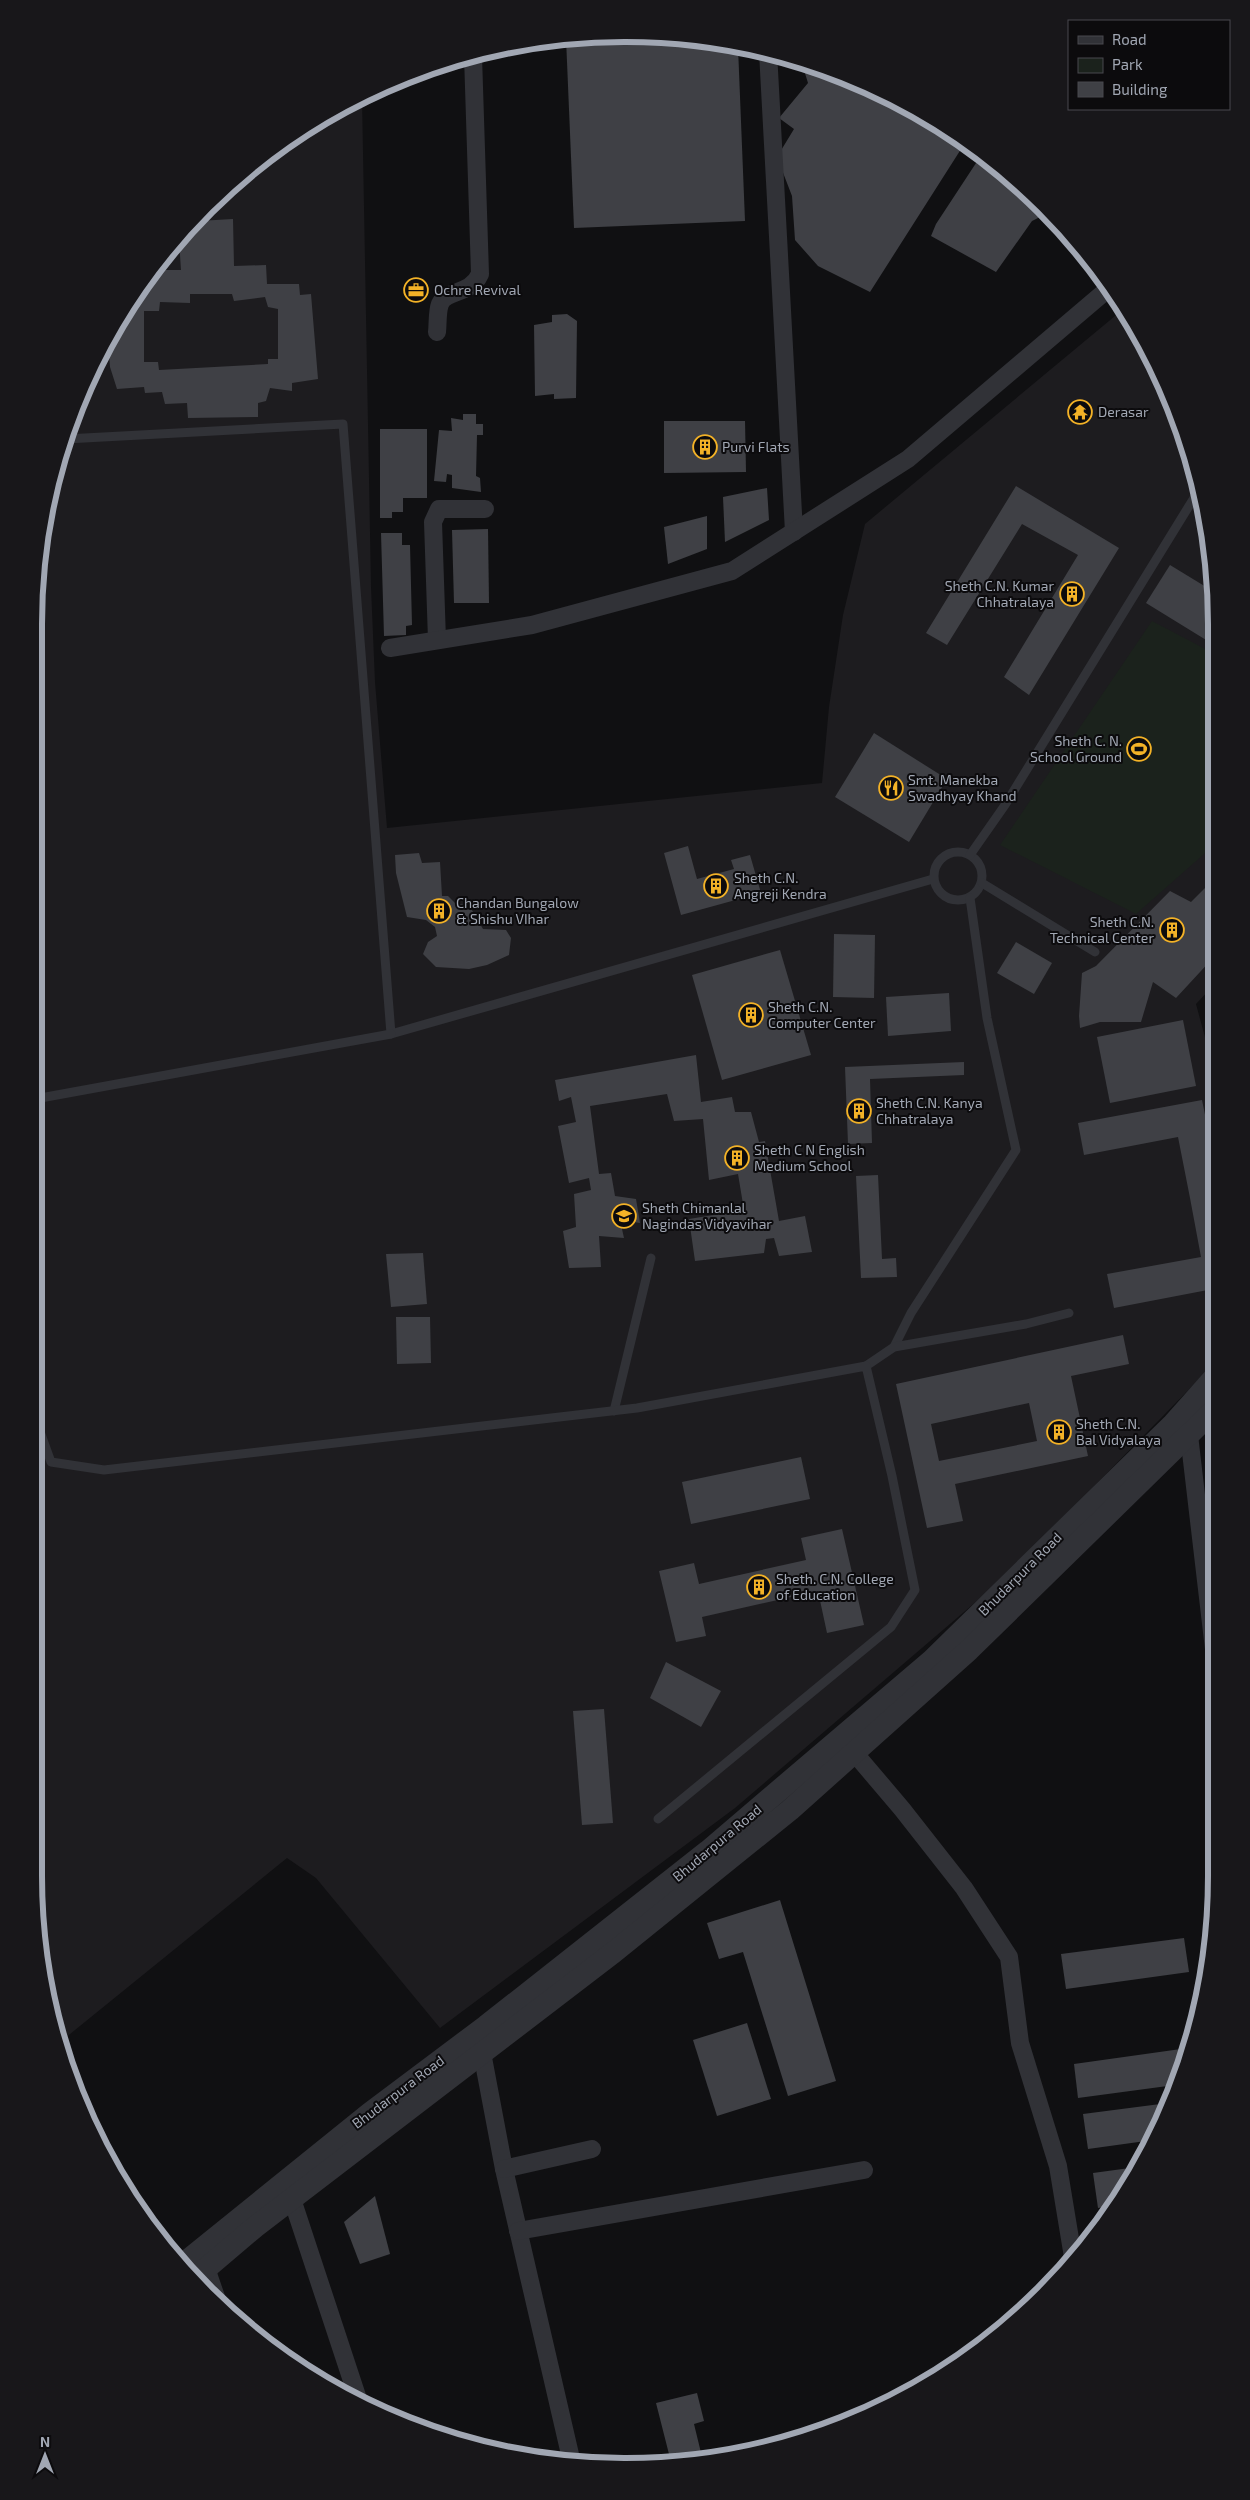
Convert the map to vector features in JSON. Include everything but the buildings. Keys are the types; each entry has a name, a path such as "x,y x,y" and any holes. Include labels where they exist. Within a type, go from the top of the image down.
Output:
{"street":[{"path":"768,60 794,532"},
{"path":"437,332 439,306 442,300 471,287 480,274 473,62"},
{"path":"390,648 532,625 732,571 908,459 1103,293"},
{"path":"437,640 433,522 440,509 485,509"},
{"name":"Bhudarpura Road","path":"188,2260 287,2191 480,2042 606,1958 790,1810 848,1745 969,1650 1032,1575 1184,1426 1208,1388"},
{"name":"Bhudarpura Road","path":"1184,1426 1208,1413"},
{"path":"1184,1426 1208,1600"},
{"path":"848,1745 964,1888 1009,1957 1020,2043 1058,2166 1072,2249"},
{"path":"480,2042 504,2169 570,2455"},
{"path":"504,2169 592,2149"},
{"path":"518,2231 864,2170"},
{"path":"287,2191 355,2390"},
{"name":"Bhudarpura Road","path":"201,2273 287,2191"}],"lane":[{"path":"73,439 343,424 392,1034"},
{"path":"970,854 1010,796 1193,498"},
{"path":"955,852 970,854 980,864 982,883 977,892 970,898 951,900 942,895 936,888 933,879 934,869 946,854 955,852"},
{"path":"42,1098 392,1034 933,879"},
{"path":"982,883 1095,952"},
{"path":"894,1347 911,1312 1016,1150 987,1018 970,898"},
{"path":"614,1411 651,1258"},
{"path":"42,1436 52,1462 104,1470 614,1411 866,1366 894,1347 1026,1324 1069,1313"},
{"path":"658,1819 892,1627 915,1590 892,1476 866,1366"}],"shaded area":[{"name":"Sheth Chimanlal Nagindas Vidyavihar","path":"362,106 371,587 375,682 387,828 822,783 829,707 843,615 865,524 1117,314 1147,367 1177,438 1188,474 1203,549 1208,625 1208,991 1196,1004 1208,1048 1208,1370 1006,1576 735,1808 440,2028 316,1878 287,1858 66,2038 47,1951 42,1875 42,625 47,549 62,474 73,438 103,367 141,301 187,241 241,187 301,141"}],"green space":[{"name":"Sheth C. N. School Ground","path":"1152,621 1208,650 1208,851 1136,914 1000,845"}],"place":[{"name":"Ochre Revival","path":"416,290"},
{"name":"Derasar","path":"1080,412"},
{"name":"Purvi Flats","path":"705,447"},
{"name":"Sheth C.N. Kumar Chhatralaya","path":"1072,594"},
{"name":"Sheth C. N. School Ground","path":"1139,749"},
{"name":"Smt. Manekba Swadhyay Khand","path":"891,788"},
{"name":"Sheth C.N. Angreji Kendra","path":"716,886"},
{"name":"Chandan Bungalow & Shishu VIhar","path":"439,911"},
{"name":"Sheth C.N. Technical Center","path":"1172,930"},
{"name":"Sheth C.N. Computer Center","path":"751,1015"},
{"name":"Sheth C.N. Kanya Chhatralaya","path":"859,1111"},
{"name":"Sheth C N English Medium School","path":"737,1158"},
{"name":"Sheth Chimanlal Nagindas Vidyavihar","path":"624,1216"},
{"name":"Sheth C.N. Bal Vidyalaya","path":"1059,1432"},
{"name":"Sheth. C.N. College of Education","path":"759,1587"}]}
